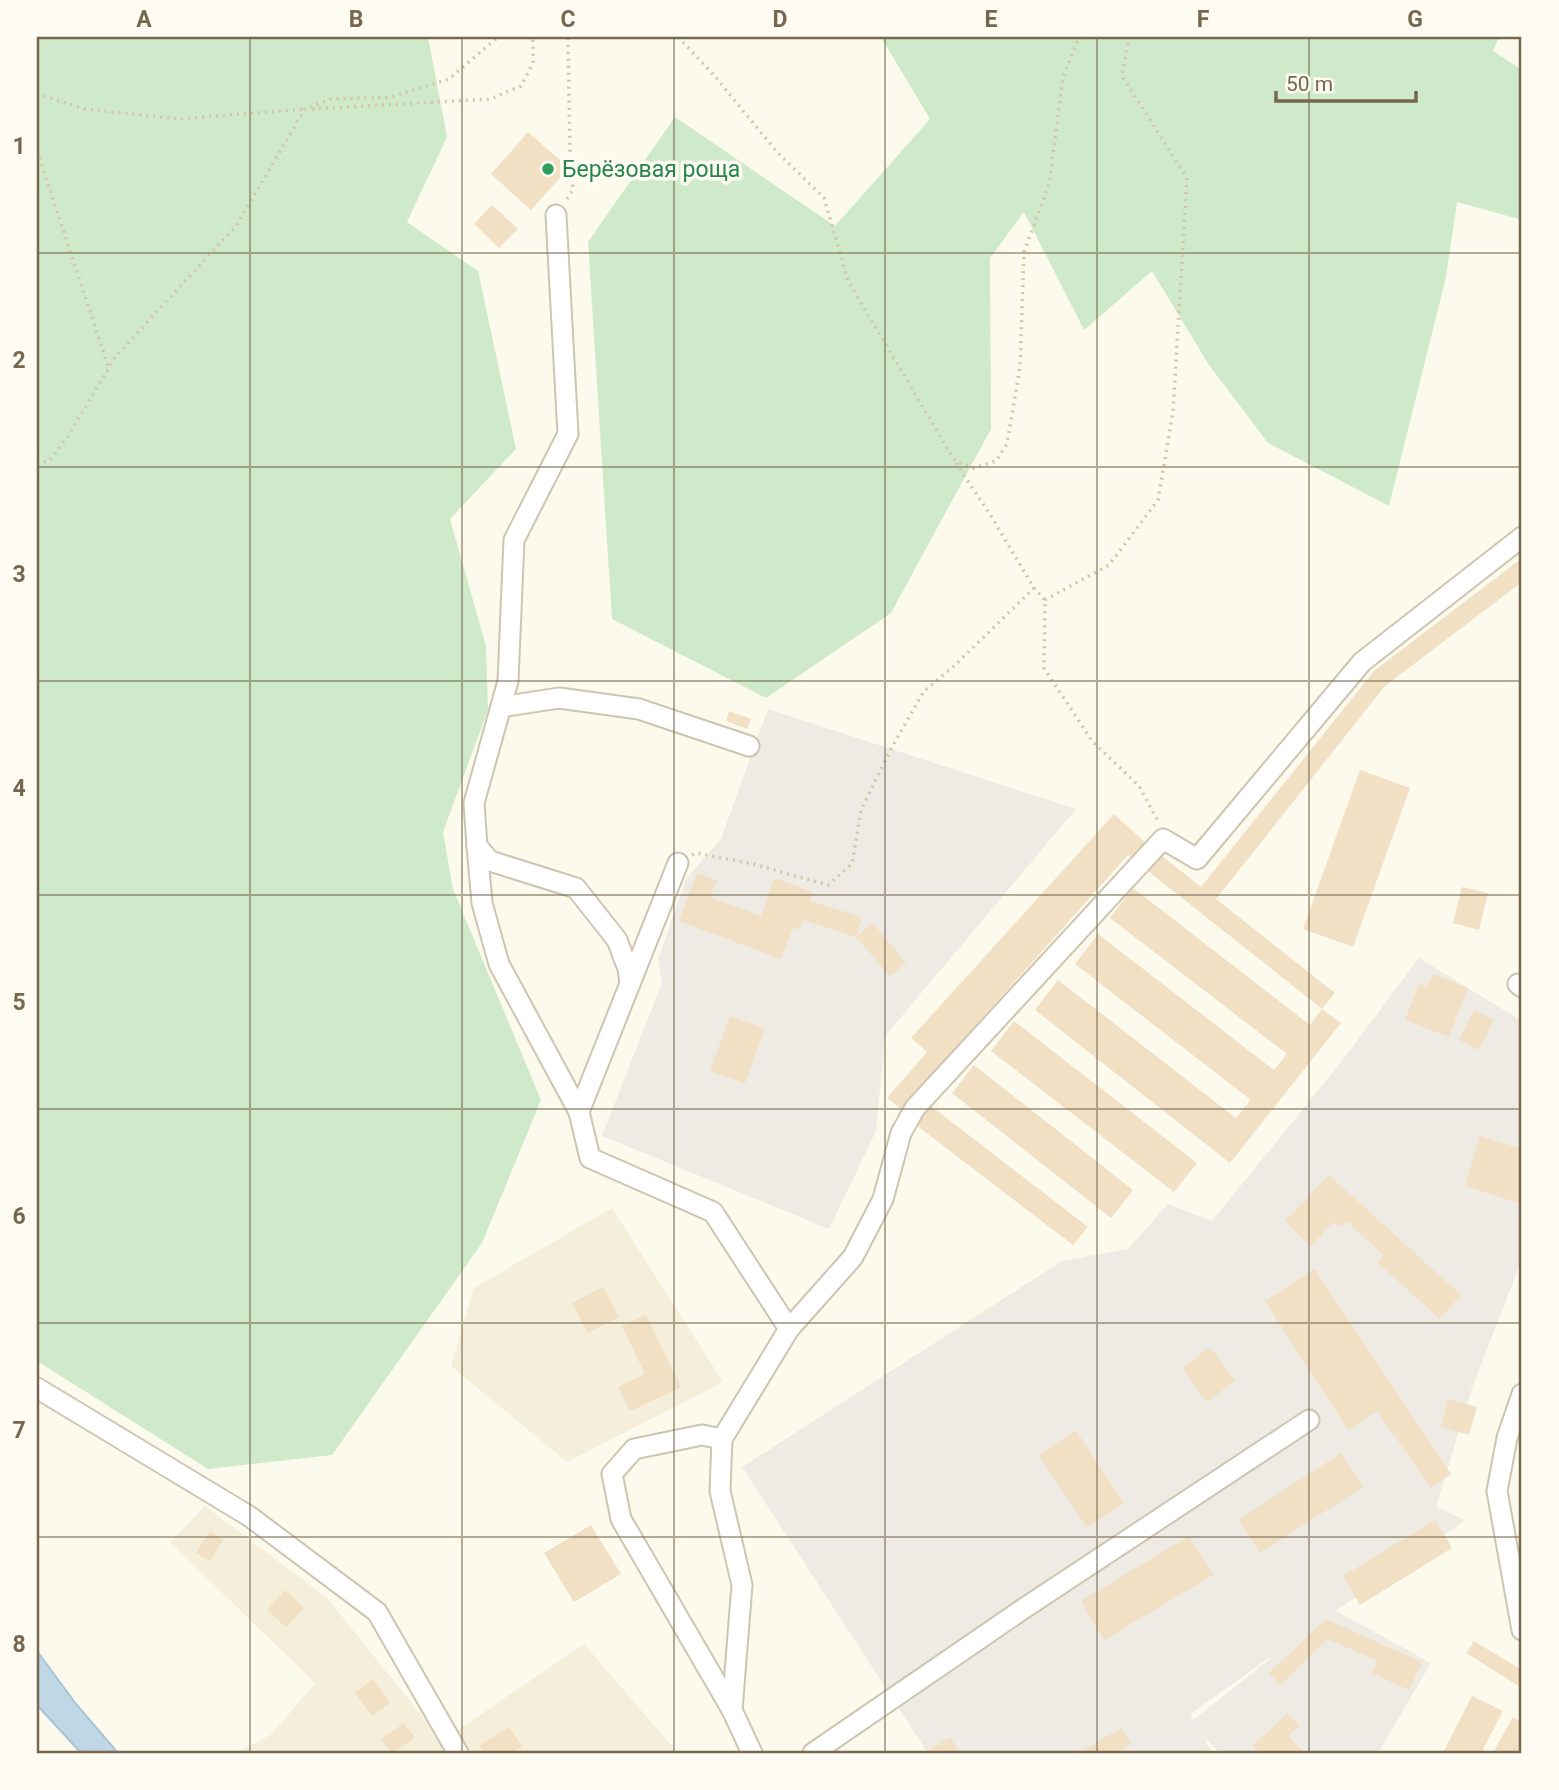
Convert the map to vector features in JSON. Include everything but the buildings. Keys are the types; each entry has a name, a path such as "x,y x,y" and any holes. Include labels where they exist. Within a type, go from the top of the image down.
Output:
{"street":[{"path":"556,215 568,434 514,540 508,681 474,803 482,903 499,964 579,1112 590,1158 713,1212 789,1329"},
{"path":"732,1710 742,1585 720,1491 722,1439 789,1329 853,1257 883,1199 901,1133 915,1108 1163,839 1197,859 1362,662 1522,537"},
{"path":"500,707 559,698 639,709 749,746"},
{"path":"477,846 490,861 576,888 617,940 628,969 630,983"},
{"path":"579,1112 677,863"},
{"path":"37,1388 249,1516 377,1612 458,1753"},
{"path":"1522,1394 1507,1437 1497,1492 1522,1630"},
{"path":"813,1753 1023,1609 1309,1420"},
{"path":"722,1439 702,1436 634,1449 612,1474 621,1519 732,1710 752,1753"}],"path":[{"path":"37,464 50,460 68,436 117,356 236,226 305,109 331,99 391,97 449,79 498,37"},
{"path":"37,94 85,109 179,119 490,99 521,86 533,63 533,37"},
{"path":"556,215 573,189 568,37"},
{"path":"678,37 713,74 777,152 824,198 848,281 955,461 1034,588 1045,600 1044,668 1092,741 1139,786 1157,816 1163,839"},
{"path":"955,461 974,468 996,461 1007,443 1020,367 1024,252 1049,184 1063,77 1079,37"},
{"path":"1045,600 1109,565 1158,500 1173,412 1187,178 1122,76 1129,37"},
{"path":"37,151 109,369"},
{"path":"677,863 696,853 753,864 828,885 852,864 861,810 924,691 953,667 1034,588"}],"shaded area":[{"path":"768,709 1076,809 885,1036 876,1131 829,1229 602,1136 662,983 658,960 686,879 721,839"},
{"path":"1419,958 1522,1021 1522,1259 1472,1388 1436,1507 1465,1520 1336,1611 1431,1663 1378,1753 1220,1753 1204,1737 1212,1753 928,1753 742,1467 1062,1261 1128,1249 1168,1204 1212,1221 1342,1061","holes":["1270,1659 1193,1720 1190,1714"]},
{"path":"612,1208 723,1382 567,1462 451,1366 474,1288"},
{"path":"205,1506 327,1598 442,1741 584,1644 678,1753 236,1753 272,1734 315,1683 170,1542"}],"green space":[{"path":"37,37 428,37 447,137 407,222 478,271 516,449 450,519 486,646 488,710 443,832 453,889 541,1100 482,1243 332,1455 208,1469 37,1361"},
{"path":"881,37 1499,37 1493,51 1522,70 1522,220 1457,202 1446,277 1389,506 1268,443 1209,365 1152,271 1084,330 1024,212 990,258 991,429 891,613 766,698 612,619 588,242 675,117 835,226 930,119"}],"water":[{"path":"37,1651 76,1704 118,1753 81,1753 37,1705"}],"place":[{"name":"Берёзовая роща","path":"548,169"}]}
